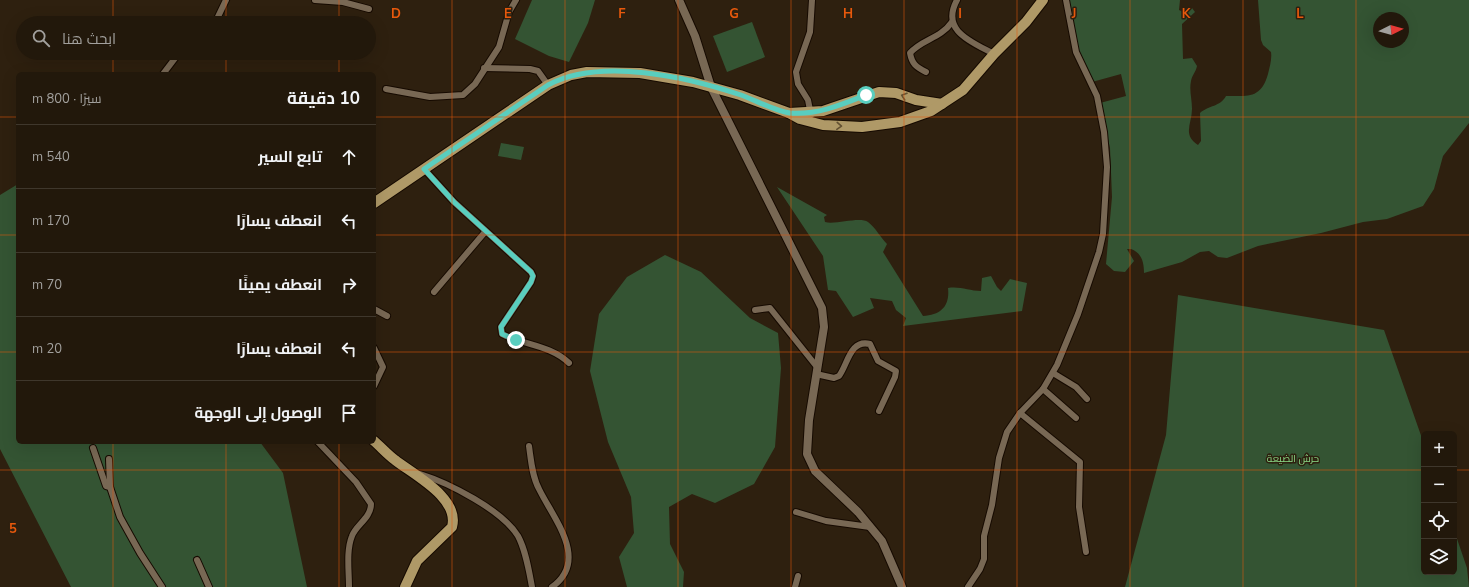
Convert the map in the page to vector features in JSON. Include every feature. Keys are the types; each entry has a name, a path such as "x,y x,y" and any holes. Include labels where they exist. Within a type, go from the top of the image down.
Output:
{"main road":[{"path":"376,203 548,85 571,75 587,72 640,73 711,87 740,95 789,113 800,119 823,125 862,127 900,122 931,111 964,90 994,54 1026,22 1042,0"},
{"path":"789,113 823,111 879,92 896,93 916,100 942,104"},
{"path":"823,111 823,125"},
{"path":"376,443 394,460 412,472 445,499 451,509 454,522 448,533 417,561 405,587"}],"street":[{"path":"218,16 226,0"},
{"path":"315,0 343,2 369,9"},
{"path":"386,89 430,97 456,97 469,91 499,47 509,12 516,0"},
{"path":"679,0 696,39 711,87 822,308 824,327 809,420 807,454 815,472 882,541 902,587"},
{"path":"810,122 812,112 808,100 798,84 796,72 810,32 812,0"},
{"path":"926,72 914,66 911,61 910,53 914,48 945,32 952,22 953,8 957,0"},
{"path":"968,587 984,559 984,536 1007,432 1020,413 1043,389 1053,373 1078,314 1099,252 1104,222 1107,167 1104,132 1098,99 1076,52 1066,0"},
{"path":"952,22 960,35 994,54"},
{"path":"165,72 174,60"},
{"path":"484,68 530,69 538,71 548,85"},
{"path":"424,169 454,202 485,232 529,269 533,276 531,282 501,327 502,334 549,350 562,357 568,363"},
{"path":"434,292 485,232"},
{"path":"755,310 770,308 816,371 834,378 839,376 855,346 861,343 870,344 878,362 896,371 895,377 879,411"},
{"path":"376,310 387,316"},
{"path":"376,352 383,367 376,382"},
{"path":"1053,373 1076,387 1087,399"},
{"path":"1043,389 1076,418"},
{"path":"1020,413 1080,462 1079,507 1086,552"},
{"path":"320,444 356,482 371,504 369,512 352,535 350,545 349,587"},
{"path":"529,446 538,488 561,529 569,557 568,570 562,579 552,587"},
{"path":"93,448 106,486 110,487"},
{"path":"109,459 110,487 120,517 128,533 162,587"},
{"path":"412,472 436,479 465,493 510,526 521,545 532,587"},
{"path":"796,512 826,521 870,527"},
{"path":"197,560 209,587"},
{"path":"795,587 798,576"}],"green space":[{"path":"532,0 595,0 588,23 569,62 549,56 515,39"},
{"path":"1068,0 1180,0 1179,10 1183,12 1192,8 1195,12 1182,24 1183,59 1192,58 1197,66 1190,84 1192,114 1189,133 1193,141 1198,145 1201,141 1200,113 1203,110 1218,104 1224,100 1226,96 1247,96 1253,94 1262,88 1265,82 1271,60 1271,52 1263,45 1261,40 1258,0 1469,0 1469,123 1443,156 1434,189 1423,206 1387,219 1363,222 1321,233 1258,246 1227,258 1218,257 1209,251 1200,252 1182,262 1144,273 1143,262 1138,253 1131,249 1127,249 1134,261 1125,272 1114,271 1106,264 1112,197 1110,148 1100,103 1126,96 1121,74 1092,82 1072,35"},
{"path":"752,22 765,57 727,72 713,36"},
{"path":"501,143 524,147 521,160 498,156"},
{"path":"16,185 16,444 261,444 283,473 307,587 71,587 0,449 0,195"},
{"path":"777,187 827,215 824,217 825,222 830,223 864,220 871,224 887,244 883,252 923,316 935,314 946,305 948,288 981,291 982,278 991,276 1001,291 1010,279 1027,283 1022,311 903,326 906,318 896,310 892,301 870,298 874,308 853,317 836,291 828,290 823,256"},
{"path":"665,255 701,272 750,318 778,333 781,368 775,447 754,484 715,503 692,494 669,507 670,544 684,572 683,587 627,587 619,557 634,533 631,497 608,442 590,371 599,314 627,277"},
{"name":"حرش الضيعة","path":"1178,295 1384,330 1421,435 1421,575 1457,575 1457,539 1467,568 1469,587 1125,587 1166,435"}],"route":[{"path":"516,340 502,334 501,327 533,279 531,272 485,232 454,202 424,169 548,85 571,75 587,72 640,73 693,82 740,95 789,113 823,111 866,95"}]}
